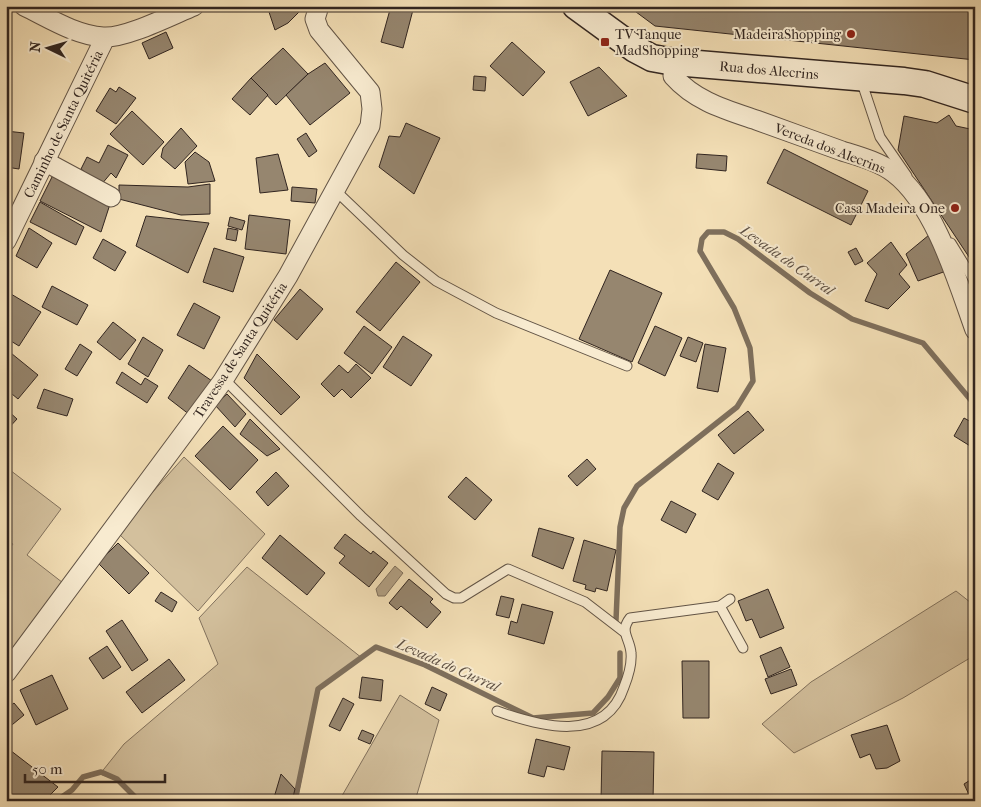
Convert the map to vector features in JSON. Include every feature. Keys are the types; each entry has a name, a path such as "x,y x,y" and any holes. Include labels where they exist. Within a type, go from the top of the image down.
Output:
{"street":[{"path":"24,6 68,27 105,38"},
{"name":"Caminho de Santa Quitéria","path":"6,241 105,38 138,29 194,6"},
{"name":"Travessa de Santa Quitéria","path":"6,673 224,379 288,276 370,126 372,109 370,92 319,30 315,19 319,6"},
{"name":"Rua dos Alecrins","path":"576,6 635,49 652,58 674,62 925,84 975,100"},
{"name":"Vereda dos Alecrins","path":"674,62 673,76 683,87 708,103 861,157 893,172 909,187 934,225 954,272 975,330"},
{"path":"44,162 111,197"}],"lane":[{"path":"860,78 880,137 928,207 975,282"},
{"path":"336,191 403,255 436,281 496,313 627,366"},
{"path":"224,379 361,516 446,594 454,598 461,598 508,569 548,584 585,602 624,632"},
{"path":"497,711 530,723 549,726 584,725 597,720 619,701 628,675 631,653 624,632 624,625 630,618 720,606 730,599"},
{"path":"720,606 743,648"}],"shaded area":[{"path":"184,457 265,534 198,611 117,532"},
{"path":"6,467 61,509 27,555 67,586 6,670 6,553 13,544 6,538"},
{"path":"395,566 403,573 385,596 378,596 376,589"},
{"path":"247,567 362,658 319,690 297,801 137,801 117,780 100,774 124,744 218,664 199,618"},
{"path":"956,591 975,606 975,655 903,698 794,753 762,724 811,682"},
{"path":"400,695 439,720 415,801 339,801"}],"building":[{"path":"267,6 305,6 288,23 275,30"},
{"path":"391,6 414,6 403,48 381,42"},
{"name":"MadeiraShopping","path":"628,6 975,6 975,60 655,26"},
{"path":"166,32 173,48 149,59 142,43"},
{"path":"512,42 545,72 523,96 490,66"},
{"path":"283,48 308,74 276,105 251,78"},
{"path":"325,63 350,93 310,125 286,95 308,74"},
{"path":"599,67 627,96 588,116 570,82"},
{"path":"474,76 486,77 485,91 473,90"},
{"path":"251,78 268,95 250,115 232,99"},
{"path":"119,87 136,98 116,124 96,111 110,88 116,92"},
{"path":"132,111 164,142 143,165 110,134"},
{"name":"Casa Madeira One","path":"949,115 956,126 975,130 975,266 898,150 904,116 937,123"},
{"path":"406,123 440,138 414,194 379,167 389,136 400,137"},
{"path":"181,128 197,146 175,169 161,157 163,148"},
{"path":"6,131 24,133 19,169 6,167"},
{"path":"306,133 317,151 309,157 297,139"},
{"path":"108,145 128,155 116,178 111,173 101,185 81,169 87,157 99,163"},
{"path":"784,149 868,191 851,225 767,183"},
{"path":"195,152 209,162 215,181 188,184 185,162"},
{"path":"278,154 288,190 260,193 256,158"},
{"path":"697,154 727,156 726,171 696,168"},
{"path":"54,173 111,201 101,232 40,201"},
{"path":"210,184 210,214 181,215 119,199 119,185 188,187"},
{"path":"292,187 317,189 315,203 291,201"},
{"path":"40,202 84,227 76,245 30,222"},
{"path":"249,215 290,220 286,254 245,249"},
{"path":"146,216 209,223 188,273 136,246"},
{"path":"230,217 245,221 242,230 228,226"},
{"path":"29,228 52,243 37,268 16,256"},
{"path":"228,228 238,230 236,241 226,239"},
{"path":"929,235 949,270 918,281 906,254"},
{"path":"103,239 126,252 115,271 93,258"},
{"path":"891,242 907,265 899,274 910,287 888,309 865,301 877,274 867,263"},
{"path":"214,248 244,257 233,292 203,282"},
{"path":"856,248 863,261 855,265 848,252"},
{"path":"396,262 420,282 380,331 356,312"},
{"path":"610,270 662,293 632,362 579,339"},
{"path":"52,286 88,305 77,325 42,307"},
{"path":"300,289 323,309 297,340 274,320"},
{"path":"6,291 41,312 19,346 6,338"},
{"path":"194,303 220,317 204,349 177,335"},
{"path":"113,322 136,340 120,360 97,342"},
{"path":"364,326 392,347 372,374 344,353"},
{"path":"655,326 682,338 665,376 638,363"},
{"path":"403,336 432,355 411,386 383,367"},
{"path":"143,337 163,350 148,377 128,364"},
{"path":"688,337 703,343 696,362 680,356"},
{"path":"80,344 92,352 77,376 65,369"},
{"path":"705,344 726,348 718,392 697,388"},
{"path":"6,349 38,375 18,399 6,389"},
{"path":"257,354 300,397 281,415 244,378"},
{"path":"356,364 371,378 351,398 342,389 334,397 321,384 339,365 348,373"},
{"path":"189,365 212,381 190,415 168,398"},
{"path":"122,372 141,385 145,378 158,386 147,403 116,383"},
{"path":"44,389 73,399 67,416 37,408"},
{"path":"227,394 246,414 235,427 215,405"},
{"path":"6,409 17,419 6,431"},
{"path":"748,411 764,430 734,454 718,435"},
{"path":"964,418 975,424 975,449 954,436"},
{"path":"250,419 280,449 267,456 240,434"},
{"path":"223,426 258,460 230,490 195,456"},
{"path":"587,459 596,469 577,486 568,476"},
{"path":"718,463 734,473 718,500 702,491"},
{"path":"276,472 289,486 268,506 256,492"},
{"path":"466,477 492,500 475,520 448,497"},
{"path":"671,501 696,514 686,533 661,520"},
{"path":"539,528 574,538 563,569 532,556"},
{"path":"345,534 371,554 373,551 388,563 369,587 339,563 345,556 334,548"},
{"path":"280,535 325,573 307,595 262,558"},
{"path":"584,540 616,550 607,591 596,588 595,592 585,589 586,585 573,581"},
{"path":"118,543 149,573 129,594 98,563"},
{"path":"409,579 433,599 430,602 441,612 427,628 401,606 397,610 389,603"},
{"path":"768,589 784,628 760,638 752,619 746,621 738,601"},
{"path":"161,592 177,602 172,612 155,601"},
{"path":"501,596 514,599 509,618 496,615"},
{"path":"522,604 553,612 544,644 508,634 511,621 517,623"},
{"path":"122,620 148,660 132,671 106,631"},
{"path":"107,646 121,667 103,679 89,658"},
{"path":"781,647 790,667 768,677 760,656"},
{"path":"169,659 185,680 142,713 126,692"},
{"path":"682,661 709,661 709,718 683,718"},
{"path":"791,669 797,685 771,694 765,679"},
{"path":"52,675 68,709 36,725 20,690"},
{"path":"362,677 383,680 381,701 359,698"},
{"path":"432,687 447,694 440,711 425,704"},
{"path":"343,698 354,704 340,731 329,726"},
{"path":"14,703 24,715 7,729 6,709"},
{"path":"887,725 900,761 887,768 876,769 870,754 860,758 851,735"},
{"path":"362,730 374,735 370,744 358,739"},
{"path":"536,739 570,747 564,770 547,766 544,777 528,773"},
{"path":"6,747 58,787 44,801 6,800"},
{"path":"602,751 654,752 653,801 601,801"},
{"path":"281,774 295,789 292,801 273,801"},
{"path":"975,777 975,801 972,801 964,784"}],"waterway":[{"name":"Levada do Curral","path":"616,620 620,527 624,508 637,486 737,407 753,381 750,348 734,308 700,251 702,239 708,232 724,232 738,239 810,293 852,319 923,343 975,405"},
{"name":"Levada do Curral","path":"295,801 318,689 376,647 425,665 533,718 593,713 608,697 620,678 620,653"},
{"name":"Levada do Curral","path":"56,801 72,790 83,777 101,772 117,779 139,801"}],"place":[{"name":"MadeiraShopping","path":"851,34"},
{"name":"TV Tanque MadShopping","path":"605,42"},
{"name":"Casa Madeira One","path":"955,208"}]}
